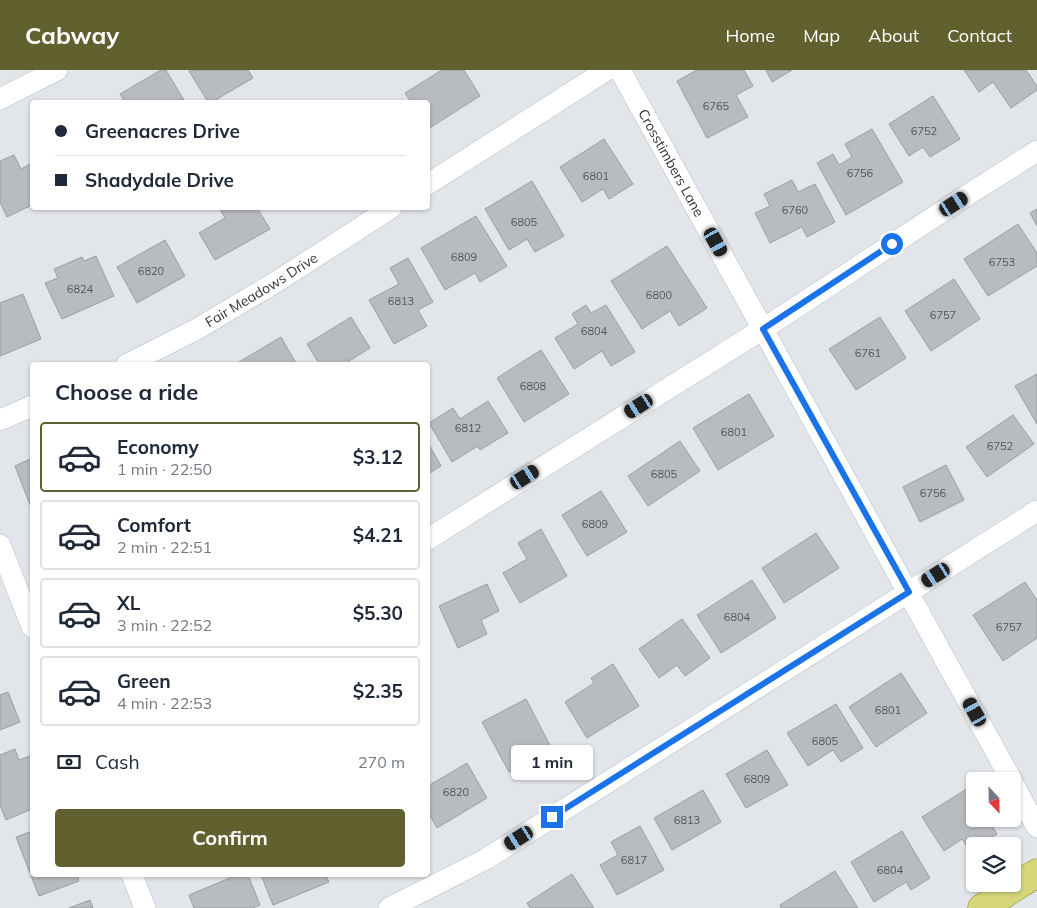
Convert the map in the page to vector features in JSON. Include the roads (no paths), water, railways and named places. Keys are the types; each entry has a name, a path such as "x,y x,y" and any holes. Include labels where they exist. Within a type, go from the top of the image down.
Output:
{"main road":[{"path":"982,908 1037,873"}],"street":[{"path":"0,99 57,70"},
{"path":"430,183 607,70"},
{"name":"Crosstimbers Lane","path":"620,70 1007,772"},
{"path":"430,538 763,329 1037,151"},
{"name":"Fair Meadows Drive","path":"132,362 197,330 388,210"},
{"path":"0,420 30,407"},
{"path":"389,908 486,859 1037,511"},
{"path":"0,544 30,622"},
{"name":"Crosstimbers Lane","path":"1021,797 1037,826"},
{"path":"133,877 145,908"}]}
